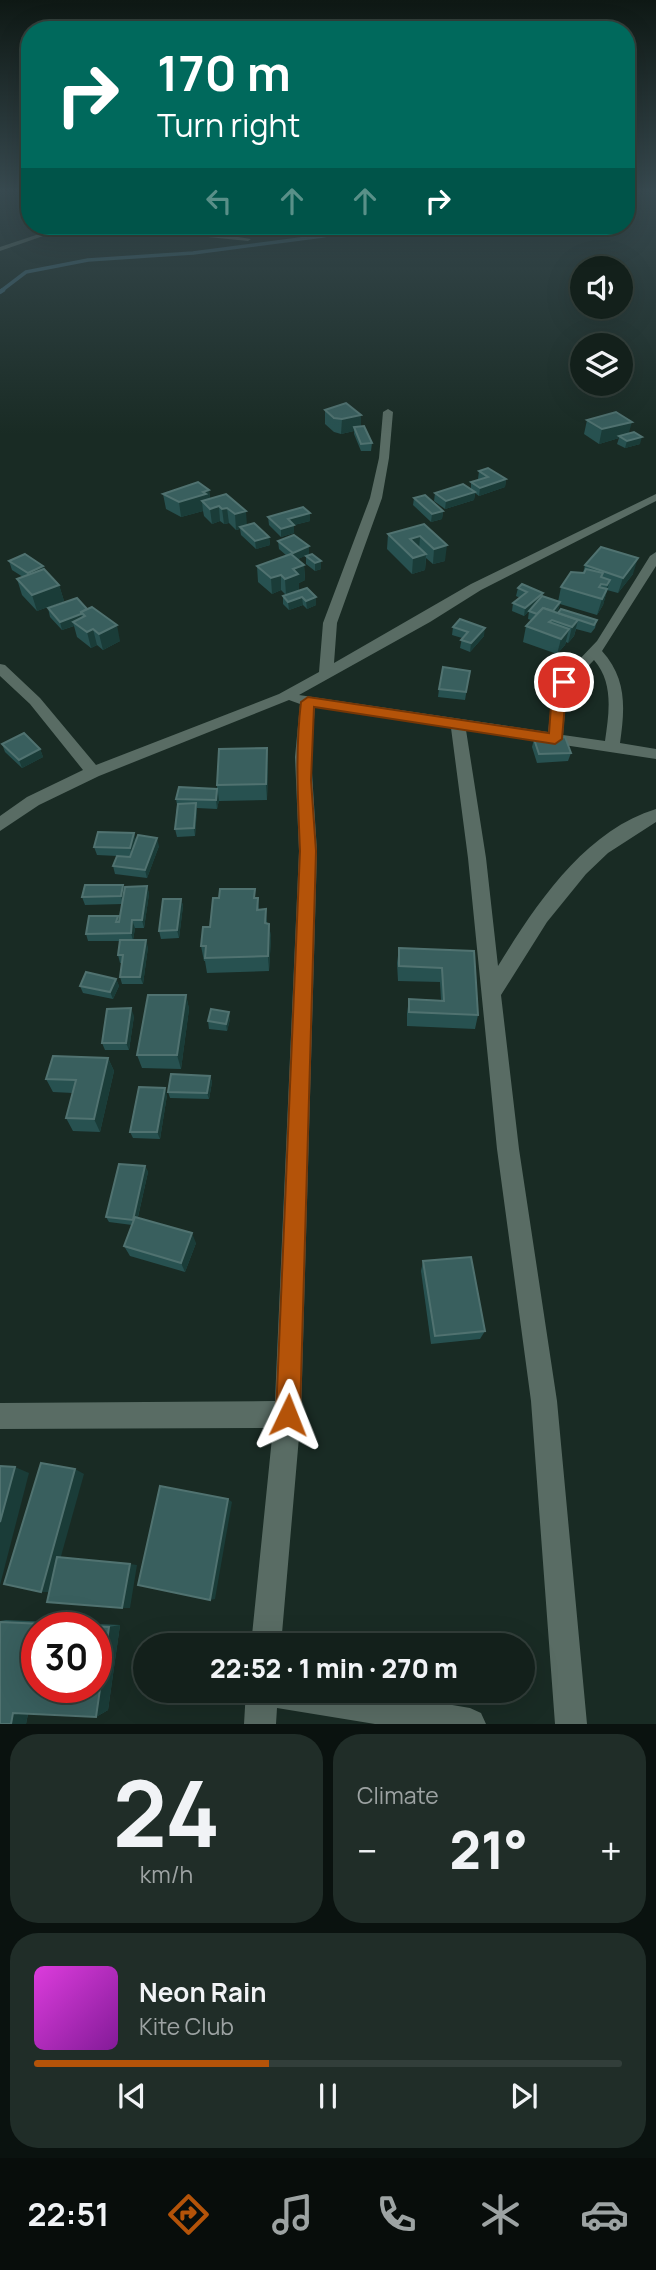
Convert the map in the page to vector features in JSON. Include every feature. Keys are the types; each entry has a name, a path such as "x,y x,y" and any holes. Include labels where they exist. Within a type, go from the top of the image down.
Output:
{"street":[{"path":"326,673 330,623 376,498 384,458 388,412"},
{"path":"0,825 33,801 93,772 284,697 425,619 476,587 656,497"},
{"path":"555,739 561,687 611,631 656,556"},
{"path":"594,651 607,664 615,678 617,697 612,747"},
{"path":"0,668 35,701 93,772"},
{"path":"284,697 656,754"},
{"path":"268,1633 288,1415 308,865 304,738 308,702"},
{"path":"458,725 477,858 508,1149 544,1401 571,1724"},
{"path":"490,997 530,929 578,870 615,836 656,815"},
{"path":"0,1416 288,1415"},
{"path":"260,1724 262,1703"},
{"path":"343,1703 470,1724"}],"building":[{"path":"346,403 361,415 334,418 325,410"},
{"path":"616,412 632,422 602,429 587,420"},
{"path":"364,426 372,443 361,444 354,427"},
{"path":"634,432 642,437 627,441 619,436"},
{"path":"488,468 506,479 480,488 471,482 488,477 479,471"},
{"path":"198,482 209,490 203,492 206,494 179,502 163,494"},
{"path":"463,484 475,492 446,501 435,493"},
{"path":"226,494 246,511 235,514 219,506 210,509 202,501"},
{"path":"425,495 443,511 432,514 414,498"},
{"path":"303,507 310,513 288,519 294,525 281,529 268,517"},
{"path":"254,523 269,537 255,541 240,527"},
{"path":"424,524 447,545 434,549 420,536 410,539 426,554 413,558 388,534"},
{"path":"294,535 309,546 293,553 278,541"},
{"path":"601,547 638,558 623,578 585,565"},
{"path":"25,554 43,566 28,573 9,561"},
{"path":"291,554 304,565 293,569 298,574 285,579 281,575 271,578 257,566"},
{"path":"312,554 321,561 315,563 306,556"},
{"path":"44,569 59,585 32,595 17,579"},
{"path":"586,569 603,573 601,577 610,580 607,585 601,584 599,587 607,589 602,599 561,587 571,572 584,573"},
{"path":"522,584 543,593 525,608 513,603 527,592 518,588"},
{"path":"307,588 316,597 306,601 302,597 288,602 283,596"},
{"path":"542,596 560,602 553,611 543,608 537,614 529,611"},
{"path":"77,598 87,609 60,622 48,608"},
{"path":"92,607 117,625 99,634 93,629 87,632 73,622 85,616 81,612"},
{"path":"543,608 578,620 572,627 552,620 549,622 569,629 561,639 526,626"},
{"path":"561,609 597,620 594,625 558,613"},
{"path":"460,619 485,628 471,643 461,640 468,632 453,627"},
{"path":"443,667 470,671 466,692 439,689"},
{"path":"24,733 40,749 19,760 2,744"},
{"path":"565,737 571,753 539,754 534,739"},
{"path":"267,748 266,784 217,785 219,749"},
{"path":"179,787 217,789 216,800 176,799"},
{"path":"196,803 194,828 175,829 178,804"},
{"path":"98,832 134,833 130,848 94,847"},
{"path":"138,835 157,838 145,870 113,866 117,856 130,857"},
{"path":"85,885 123,885 121,896 82,897"},
{"path":"147,886 142,920 132,920 131,933 86,934 89,916 118,916 116,922 119,922 125,887"},
{"path":"220,889 255,889 254,898 258,898 257,910 266,909 265,923 269,924 268,956 205,958 206,946 201,946 203,927 210,927 213,898 219,898"},
{"path":"163,899 181,899 177,930 159,931"},
{"path":"120,940 146,940 140,977 120,977 123,955 118,955"},
{"path":"399,948 474,951 478,1015 409,1012 409,999 444,1001 442,968 399,966"},
{"path":"86,972 116,979 110,992 80,986"},
{"path":"148,995 186,995 177,1055 137,1055"},
{"path":"131,1008 126,1043 102,1043 107,1009"},
{"path":"211,1009 229,1012 226,1024 208,1021"},
{"path":"53,1056 108,1058 94,1119 66,1118 76,1080 46,1079"},
{"path":"171,1074 210,1076 207,1093 168,1092"},
{"path":"139,1087 165,1088 157,1132 130,1132"},
{"path":"119,1164 145,1166 133,1220 106,1217"},
{"path":"135,1217 192,1233 181,1263 124,1246"},
{"path":"471,1257 485,1331 435,1336 423,1261"},
{"path":"41,1463 75,1469 41,1592 4,1584"},
{"path":"0,1466 15,1467 0,1522"},
{"path":"160,1486 228,1499 210,1600 138,1585"},
{"path":"57,1557 130,1564 122,1608 47,1602"},
{"path":"0,1622 21,1623 21,1703 98,1703 96,1717 13,1713 11,1724 0,1724"}],"waterway":[{"path":"1,291 24,273"}],"route":[{"path":"288,1415 308,851 304,780 305,718 308,702 555,739 559,692 564,682"}]}
